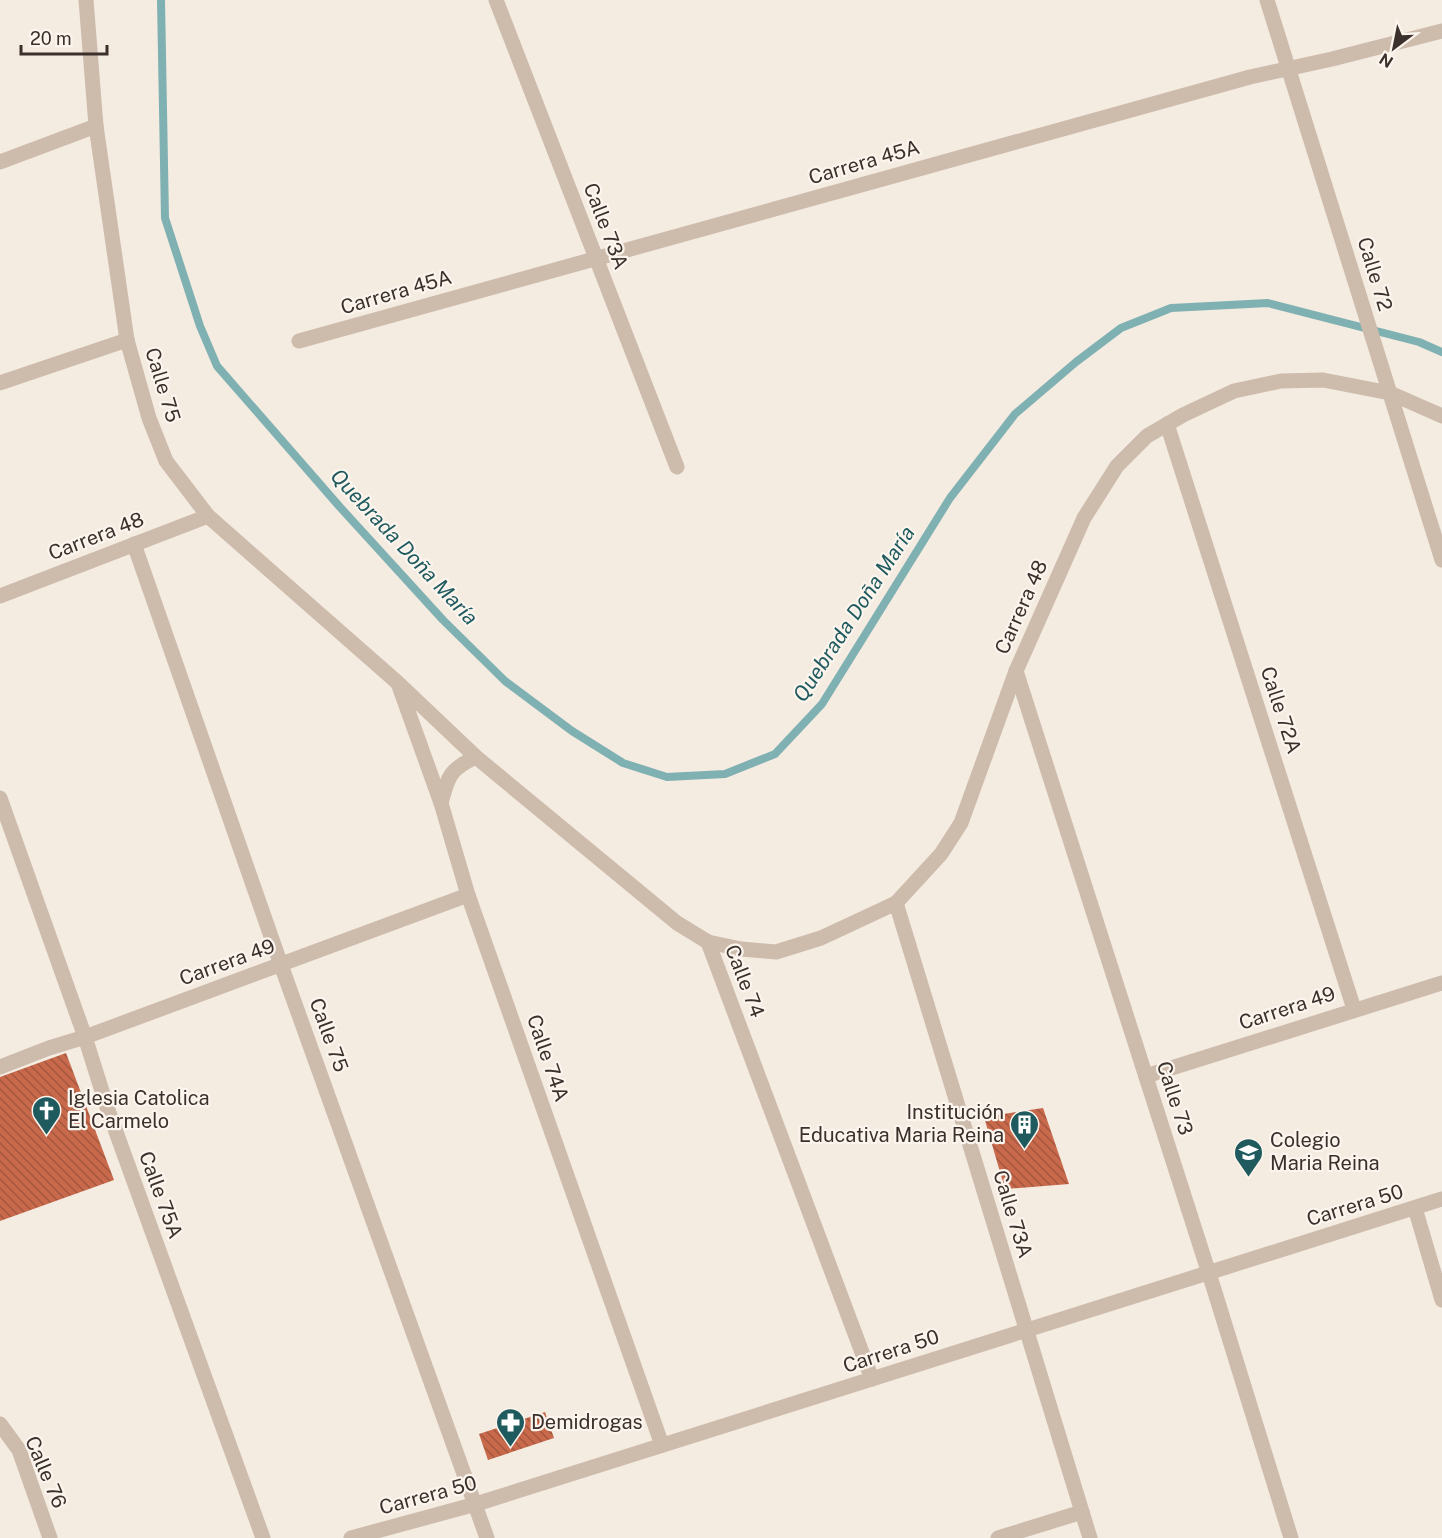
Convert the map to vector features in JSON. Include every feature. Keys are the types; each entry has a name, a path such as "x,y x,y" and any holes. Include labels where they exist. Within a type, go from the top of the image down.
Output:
{"street":[{"name":"Calle 75","path":"86,0 96,126 127,340 149,418 166,461 208,516 398,683"},
{"name":"Calle 73A","path":"496,0 677,467"},
{"name":"Calle 72","path":"1267,0 1442,560"},
{"name":"Carrera 45A","path":"299,341 1250,76 1332,59 1442,30"},
{"path":"0,162 96,126"},
{"path":"0,383 127,340"},
{"name":"Carrera 48","path":"708,942 741,949 776,952 821,938 896,903 941,854 962,822 1016,671 1084,518 1117,466 1147,436 1234,391 1281,381 1323,380 1388,386 1442,416"},
{"name":"Calle 72A","path":"1167,424 1354,1009"},
{"name":"Carrera 48","path":"0,596 208,516"},
{"name":"Calle 75","path":"134,544 281,965 487,1538"},
{"name":"Calle 73","path":"1016,671 1291,1538"},
{"name":"Calle 74","path":"398,683 476,757 677,922 708,942 872,1379"},
{"name":"Calle 74A","path":"398,683 441,803 468,895 662,1445"},
{"path":"441,803 448,776 459,765 476,757"},
{"name":"Calle 75A","path":"0,798 85,1037 106,1107 263,1538"},
{"name":"Carrera 49","path":"0,1067 468,895"},
{"name":"Calle 73A","path":"896,903 1090,1538"},
{"name":"Carrera 49","path":"1146,1076 1442,982"},
{"name":"Carrera 50","path":"351,1538 476,1504 1442,1199"},
{"path":"1415,1208 1442,1300"},
{"name":"Calle 76","path":"0,1424 19,1450 50,1538"},
{"path":"998,1538 1082,1512"}],"building":[{"path":"66,1053 114,1180 0,1221 0,1077"},
{"name":"Institución Educativa Maria Reina","path":"1043,1108 1069,1184 1005,1189 984,1117"},
{"path":"545,1412 554,1438 488,1460 479,1434"}],"waterway":[{"name":"Quebrada Doña María","path":"161,0 165,218 200,326 217,366 339,506 443,620 505,681 572,731 623,763 667,777 725,774 775,754 822,704 950,498 1015,414 1076,362 1121,328 1171,308 1268,303 1419,342 1442,352"}],"place":[{"name":"Iglesia Catolica El Carmelo","path":"47,1136"},
{"name":"Institución Educativa Maria Reina","path":"1025,1150"},
{"name":"Colegio Maria Reina","path":"1249,1178"},
{"name":"Demidrogas","path":"510,1448"}]}
